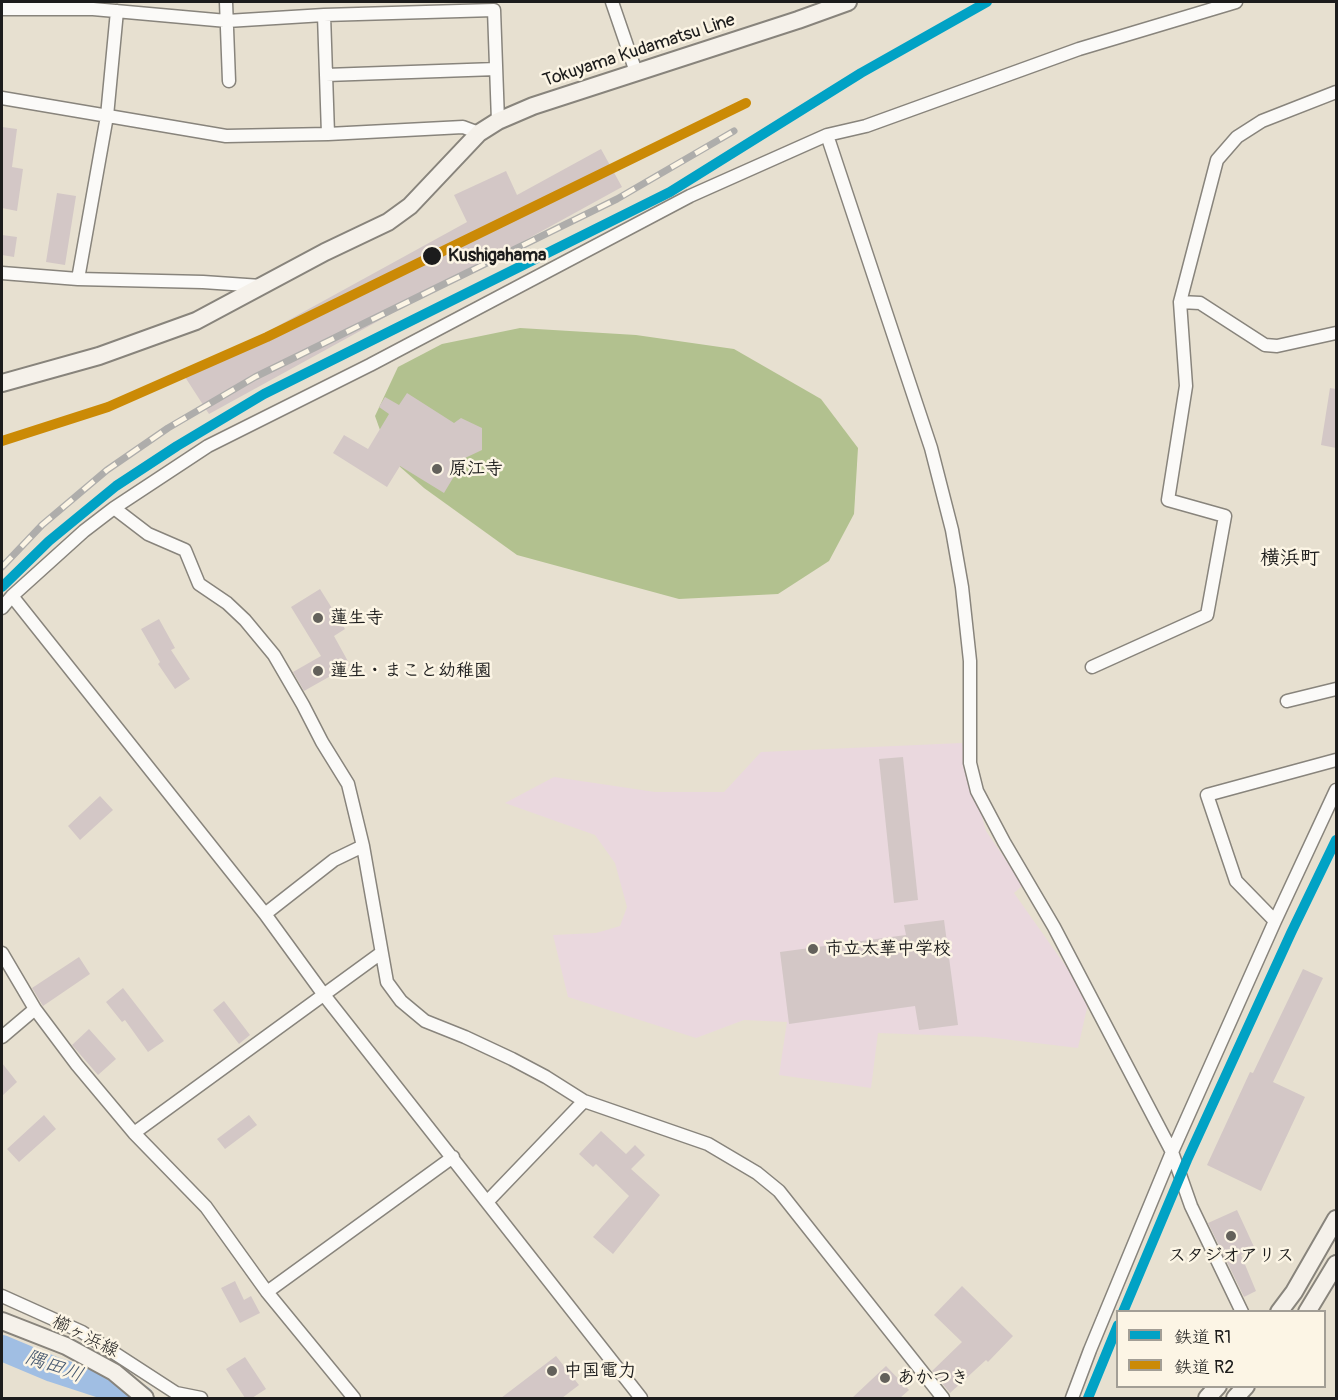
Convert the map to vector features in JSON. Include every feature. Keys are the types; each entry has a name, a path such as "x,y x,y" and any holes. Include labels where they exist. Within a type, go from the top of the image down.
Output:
{"main road":[{"name":"Tokuyama Kudamatsu Line","path":"2,383 99,356 185,325 388,222 410,206 479,133 498,121 533,106 848,2"},
{"path":"1280,1310 1294,1292 1335,1226"},
{"path":"1308,1310 1336,1264"},
{"name":"櫛ヶ浜線","path":"2,1321 66,1346 114,1372 145,1398"}],"street":[{"path":"226,2 229,81"},
{"path":"612,2 636,72"},
{"path":"2,608 12,596 84,531 114,508 208,446 690,196 827,135 867,126 1080,49 1236,2"},
{"path":"2,9 93,5 117,11 227,21 414,7 495,10 498,121"},
{"path":"78,279 107,116 117,11"},
{"path":"324,15 328,134"},
{"path":"326,75 496,69"},
{"path":"1092,667 1207,615 1225,516 1168,500 1186,386 1180,302 1217,160 1236,136 1262,121 1336,92"},
{"path":"2,98 226,136 328,134 463,127 479,133"},
{"path":"827,135 931,448 952,530 962,587 970,661 970,763 977,792 1054,927 1172,1152 1191,1206 1242,1310"},
{"path":"2,273 78,279 262,286"},
{"path":"1180,302 1200,303 1265,345 1277,346 1336,333"},
{"path":"114,508 148,534 185,550 199,585 227,603 245,620 274,655 348,784 363,846 387,982 401,1001 425,1021 512,1059 584,1101 708,1144 758,1173 779,1191 943,1398"},
{"path":"12,596 265,914 324,994 641,1398"},
{"path":"1287,701 1336,689"},
{"path":"1275,921 1236,881 1207,795 1336,760"},
{"path":"1072,1398 1172,1152 1336,790"},
{"path":"265,914 334,860 363,846"},
{"path":"134,1133 381,952"},
{"path":"2,953 34,1009 77,1065 134,1133 206,1207 267,1293 354,1398"},
{"path":"2,1037 34,1009"},
{"path":"488,1202 584,1101"},
{"path":"267,1293 453,1157"},
{"path":"2,1296 82,1332 176,1393 201,1398"}],"shaded area":[{"path":"962,743 986,831 1023,885 1014,893 1089,999 1078,1048 986,1037 878,1033 871,1088 779,1075 787,1022 744,1020 696,1038 568,997 553,935 596,933 620,926 627,907 615,863 595,835 505,803 554,777 655,792 724,792 761,752"}],"green space":[{"path":"520,328 636,335 734,349 821,399 858,448 854,514 829,561 778,594 679,599 517,555 424,488 390,458 375,416 398,367 442,344"}],"building":[{"path":"2,127 17,129 12,167 23,169 17,211 2,208"},
{"path":"601,149 622,187 209,414 185,377 467,222 454,195 506,171 517,195"},
{"path":"57,193 76,196 65,265 46,262"},
{"path":"2,235 17,237 14,257 2,255"},
{"path":"1330,388 1336,389 1336,448 1321,445"},
{"path":"407,393 454,423 461,418 482,428 482,450 465,458 444,493 400,466 387,487 333,453 344,435 368,449 389,414 379,407 385,397 399,405"},
{"path":"320,589 345,629 334,636 350,665 304,691 293,672 321,656 291,607"},
{"path":"159,619 175,648 171,650 190,679 175,689 158,664 160,662 141,629"},
{"path":"903,757 918,900 894,903 879,759"},
{"path":"100,796 113,810 80,840 68,826"},
{"path":"944,920 958,1025 919,1030 915,1006 789,1024 780,952 906,935 904,925"},
{"path":"79,957 90,974 43,1006 32,988"},
{"path":"1303,969 1323,978 1273,1082 1305,1097 1261,1191 1207,1165 1250,1072 1253,1073"},
{"path":"123,988 164,1041 148,1052 125,1020 122,1022 106,1002"},
{"path":"224,1001 250,1035 239,1044 213,1010"},
{"path":"89,1029 116,1059 98,1075 72,1045"},
{"path":"2,1063 17,1082 2,1096"},
{"path":"44,1115 56,1129 19,1162 7,1149"},
{"path":"249,1115 257,1125 225,1149 217,1139"},
{"path":"601,1131 626,1154 635,1145 645,1155 631,1169 660,1195 613,1254 593,1237 629,1196 596,1164 593,1167 579,1154"},
{"name":"スタジオアリス","path":"1237,1210 1255,1249 1241,1255 1256,1291 1244,1297 1208,1223"},
{"path":"235,1281 244,1300 251,1296 260,1313 240,1323 221,1288"},
{"path":"962,1286 1013,1336 988,1362 986,1360 950,1393 932,1371 962,1342 934,1315"},
{"name":"中国電力","path":"556,1356 579,1385 562,1398 501,1398"},
{"path":"245,1357 266,1389 252,1398 245,1398 226,1369"},
{"name":"あかつき","path":"886,1366 909,1390 900,1398 852,1398"}],"waterway":[{"name":"隅田川","path":"2,1348 52,1369 141,1398"}],"railway":[{"path":"2,587 49,541 116,486 264,394 670,192 861,73 987,2"},
{"path":"2,567 42,525 107,470 168,428 255,377 617,199 734,131"}],"rail line":[{"name":"R1","path":"2,587 49,541 116,486 264,394 670,192 861,73 987,2"},
{"name":"R2","path":"2,441 108,407 267,337 746,103"},
{"name":"R1","path":"1124,1310 1187,1160 1336,840"},
{"name":"R1","path":"1088,1398 1116,1330"}],"place":[{"name":"Kushigahama","path":"432,256"},
{"name":"原江寺","path":"437,469"},
{"name":"蓮生寺","path":"318,618"},
{"name":"蓮生・まこと幼稚園","path":"318,671"},
{"name":"市立太華中学校","path":"813,949"},
{"name":"スタジオアリス","path":"1231,1236"},
{"name":"中国電力","path":"552,1371"},
{"name":"あかつき","path":"885,1378"}],"district":[{"name":"横浜町","path":"1290,559"}]}
